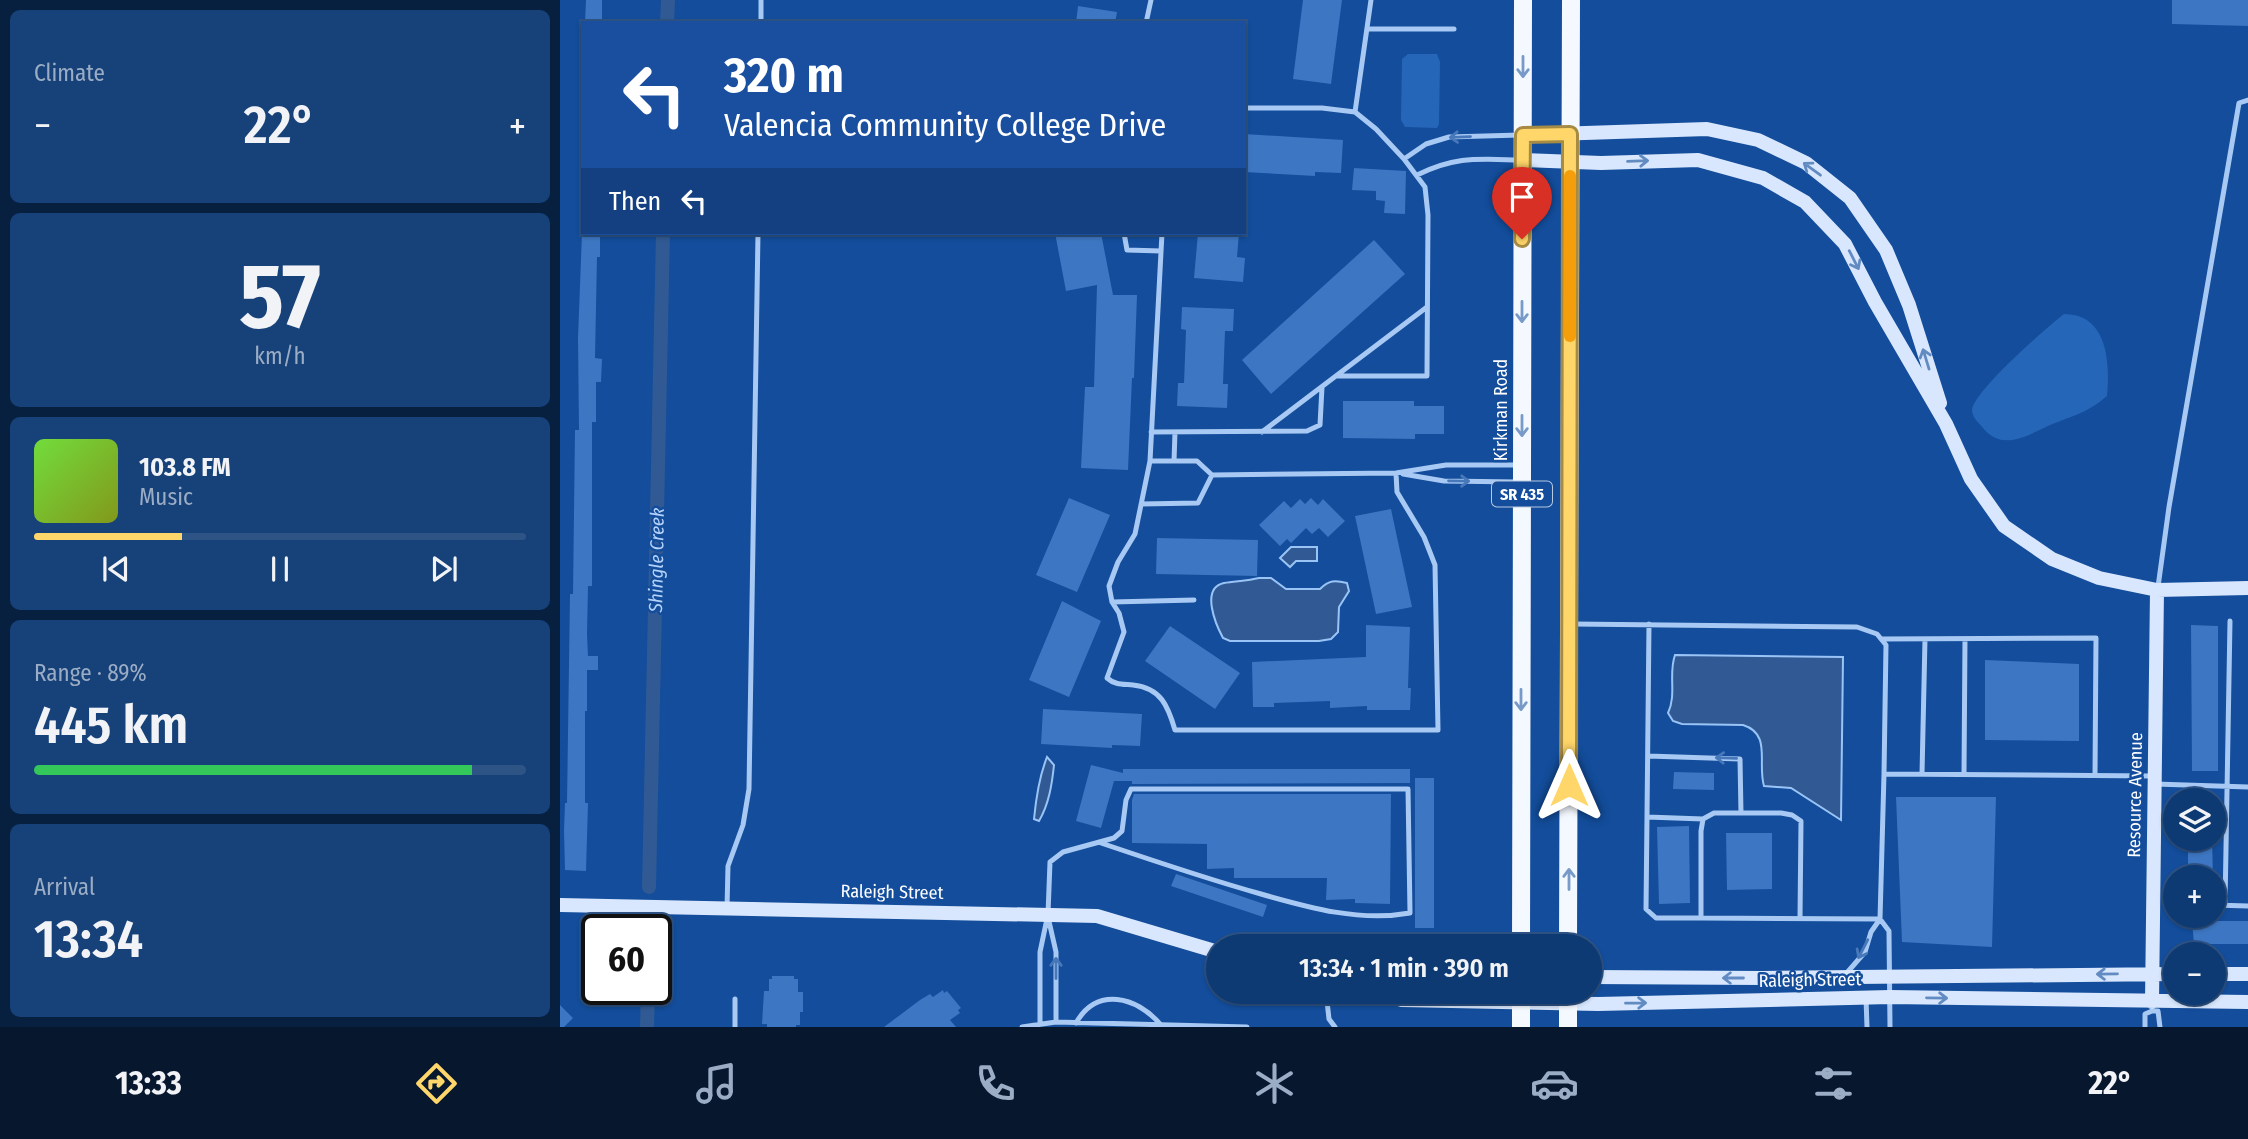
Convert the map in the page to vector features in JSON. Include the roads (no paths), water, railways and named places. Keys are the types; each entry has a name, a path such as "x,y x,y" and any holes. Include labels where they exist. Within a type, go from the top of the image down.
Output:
{"main road":[{"name":"Kirkman Road","path":"1521,934 1523,0"},
{"name":"SR 435","path":"1568,934 1570,0"},
{"path":"1521,1004 1521,1027"},
{"path":"1568,1004 1568,1027"}],"street":[{"path":"1523,135 1707,129 1758,140 1805,163 1850,198 1886,250 1909,305 1946,424"},
{"path":"1523,160 1698,160 1763,178 1805,202 1845,244 1875,302 1946,424 1971,479 2004,526 2052,559 2099,578 2157,590 2248,589"},
{"name":"Resource Avenue","path":"2152,1006 2157,590"},
{"name":"Raleigh Street","path":"560,905 1097,916 1206,948"},
{"name":"Raleigh Street","path":"1602,977 2163,974"},
{"path":"2226,974 2248,974"},
{"name":"Raleigh Street","path":"1602,998 1890,997 2152,1006 2248,1003"}],"lane":[{"path":"761,0 761,21"},
{"path":"1146,21 1151,0"},
{"path":"1354,111 1371,0"},
{"path":"1368,29 1454,29"},
{"path":"2157,590 2239,103 2248,100"},
{"path":"1246,108 1322,108 1354,111 1404,159 1425,187 1428,215 1427,376 1336,376"},
{"path":"1404,159 1426,144 1449,137 1523,135"},
{"path":"1417,175 1440,164 1460,159 1523,160"},
{"path":"727,908 728,866 743,825 749,789 758,235"},
{"path":"1124,235 1127,250 1161,250"},
{"path":"1162,235 1150,461 1135,534 1118,562 1109,586 1112,602 1119,612 1124,632 1107,678 1114,684 1148,687 1170,711 1175,730 1438,730 1435,565 1424,537 1396,492 1396,473"},
{"path":"1262,432 1427,307"},
{"path":"1151,432 1307,431 1320,425 1322,387"},
{"path":"1174,461 1175,432"},
{"path":"1150,461 1197,461 1212,475 1396,473 1446,465 1522,474"},
{"path":"1396,473 1444,481 1522,474"},
{"path":"1141,504 1198,503 1212,475"},
{"path":"1112,602 1194,600"},
{"path":"2226,865 2230,621"},
{"path":"1569,624 1857,626 1877,634 1886,645 1880,919 1871,932 1865,951 1843,977"},
{"path":"1649,625 1646,909 1656,918 1880,919 1889,930 1889,1027"},
{"path":"1881,639 2096,638 2095,775"},
{"path":"1922,774 1924,639"},
{"path":"1964,774 1965,639"},
{"path":"1648,756 1740,759 1741,813"},
{"path":"1884,774 2095,775 2248,787"},
{"path":"1040,1023 1040,952 1048,914 1050,862 1063,852 1101,843 1114,838 1122,831 1126,800 1131,789 1408,789 1410,913 1392,916 1351,915 1312,908 1228,885 1101,843"},
{"path":"1647,817 1703,819 1714,813 1781,813 1801,821 1800,918"},
{"path":"1702,918 1703,819"},
{"path":"2226,905 2248,906"},
{"path":"1048,914 1056,952 1056,1023"},
{"path":"1040,988 1056,988"},
{"path":"1866,998 1867,1027"},
{"path":"735,999 735,1027"},
{"path":"1076,1023 1083,1012 1096,1002 1116,999 1135,1003 1151,1013 1161,1024"},
{"path":"1327,1004 1329,1019 1335,1027"},
{"path":"2145,1027 2145,1014 2152,1006 2160,1016 2160,1027"},
{"path":"1022,1027 1040,1023 1247,1027"}],"waterway":[{"name":"Shingle Creek","path":"667,21 668,0"},
{"name":"Shingle Creek","path":"649,887 663,235"},
{"name":"Shingle Creek","path":"647,1027 648,1005"}]}
